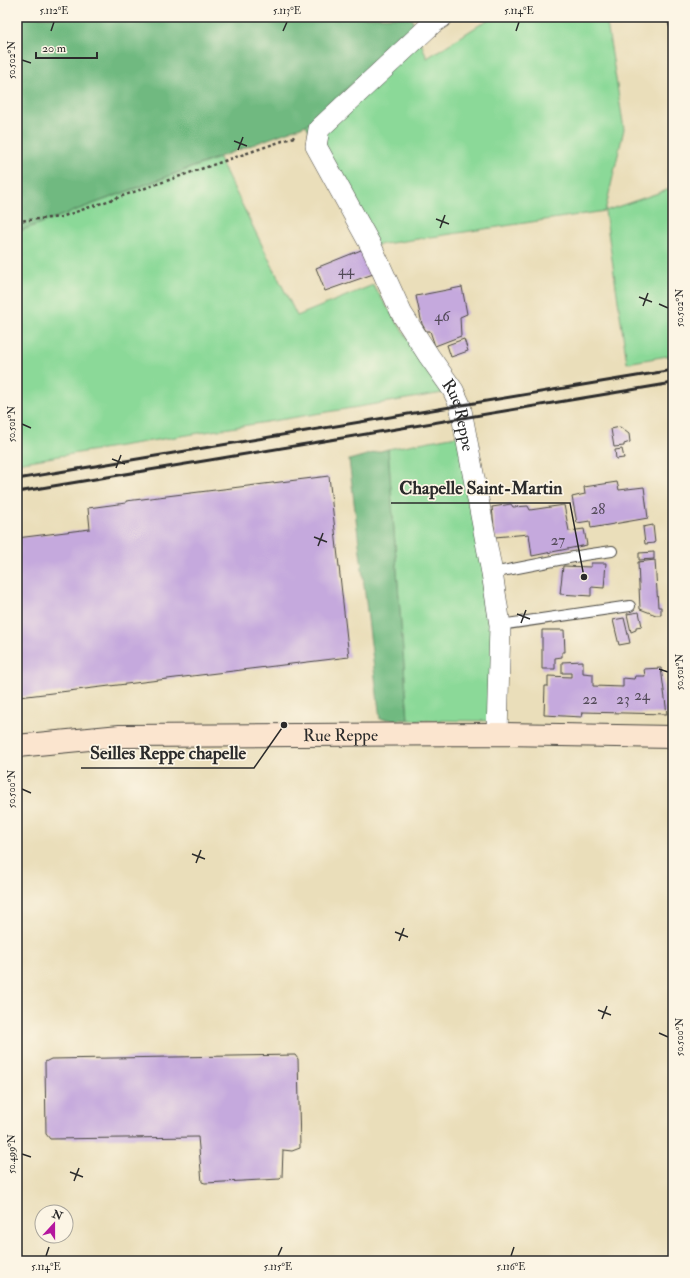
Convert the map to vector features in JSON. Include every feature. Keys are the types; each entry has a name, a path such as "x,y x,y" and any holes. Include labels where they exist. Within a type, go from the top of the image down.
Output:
{"main road":[{"name":"Rue Reppe","path":"17,746 120,736 497,734 673,737"}],"street":[{"path":"318,129 433,23 442,17"},
{"name":"Rue Reppe","path":"318,129 316,146 371,246 402,314 428,356 453,390 460,405 492,573 500,625 497,734"}],"lane":[{"path":"492,573 612,551"},
{"path":"500,625 630,606"}],"path":[{"path":"17,221 60,216 318,129"}],"green space":[{"path":"17,17 411,17 415,27 306,125 17,232"},
{"path":"492,17 606,17 624,129 605,211 371,246 306,125 415,27 427,58"},
{"path":"219,158 297,316 373,285 443,393 17,463 17,232"},
{"path":"673,188 673,355 627,363 605,211"},
{"path":"467,434 492,573 498,721 408,720 388,449"},
{"path":"388,449 408,720 380,719 349,460"}],"building":[{"path":"666,17 673,17 673,38"},
{"path":"366,248 376,273 325,291 316,268"},
{"path":"462,287 467,314 460,317 461,336 435,346 430,331 426,331 422,324 416,296"},
{"path":"464,339 468,351 451,357 447,345"},
{"path":"620,427 629,434 630,442 624,444 624,446 614,447 611,429"},
{"path":"622,449 624,458 616,459 615,450"},
{"path":"329,476 349,657 19,697 17,692 17,538 90,529 88,508 126,503 126,501"},
{"path":"617,482 619,490 644,487 648,518 591,528 590,521 577,523 572,497 585,494 584,487"},
{"path":"511,504 513,507 528,506 530,510 564,505 569,531 584,529 587,545 532,556 529,534 495,537 492,507"},
{"path":"653,525 655,543 645,544 643,527"},
{"path":"654,552 654,559 639,560 639,553"},
{"path":"655,560 658,607 661,607 661,615 656,615 640,609 638,562"},
{"path":"591,563 606,563 604,588 591,587 591,596 560,594 563,566 591,567"},
{"path":"639,612 642,626 636,627 636,630 631,632 627,614"},
{"path":"624,618 630,643 619,645 613,620"},
{"path":"542,630 564,630 565,652 562,652 562,657 555,658 555,669 542,669"},
{"path":"583,661 583,673 593,674 593,686 623,687 623,678 634,679 635,676 645,676 644,669 661,668 667,714 583,712 582,717 544,715 545,686 548,686 548,676 571,677 571,673 562,673 562,662"},
{"path":"295,1055 298,1059 300,1148 292,1151 283,1150 282,1177 280,1179 202,1182 198,1137 50,1139 46,1134 45,1062 51,1059"}],"railway":[{"path":"17,479 673,370"},
{"path":"17,492 673,383"}],"place":[{"name":"Chapelle Saint-Martin","path":"584,577"},
{"name":"Seilles Reppe chapelle","path":"284,725"}]}
